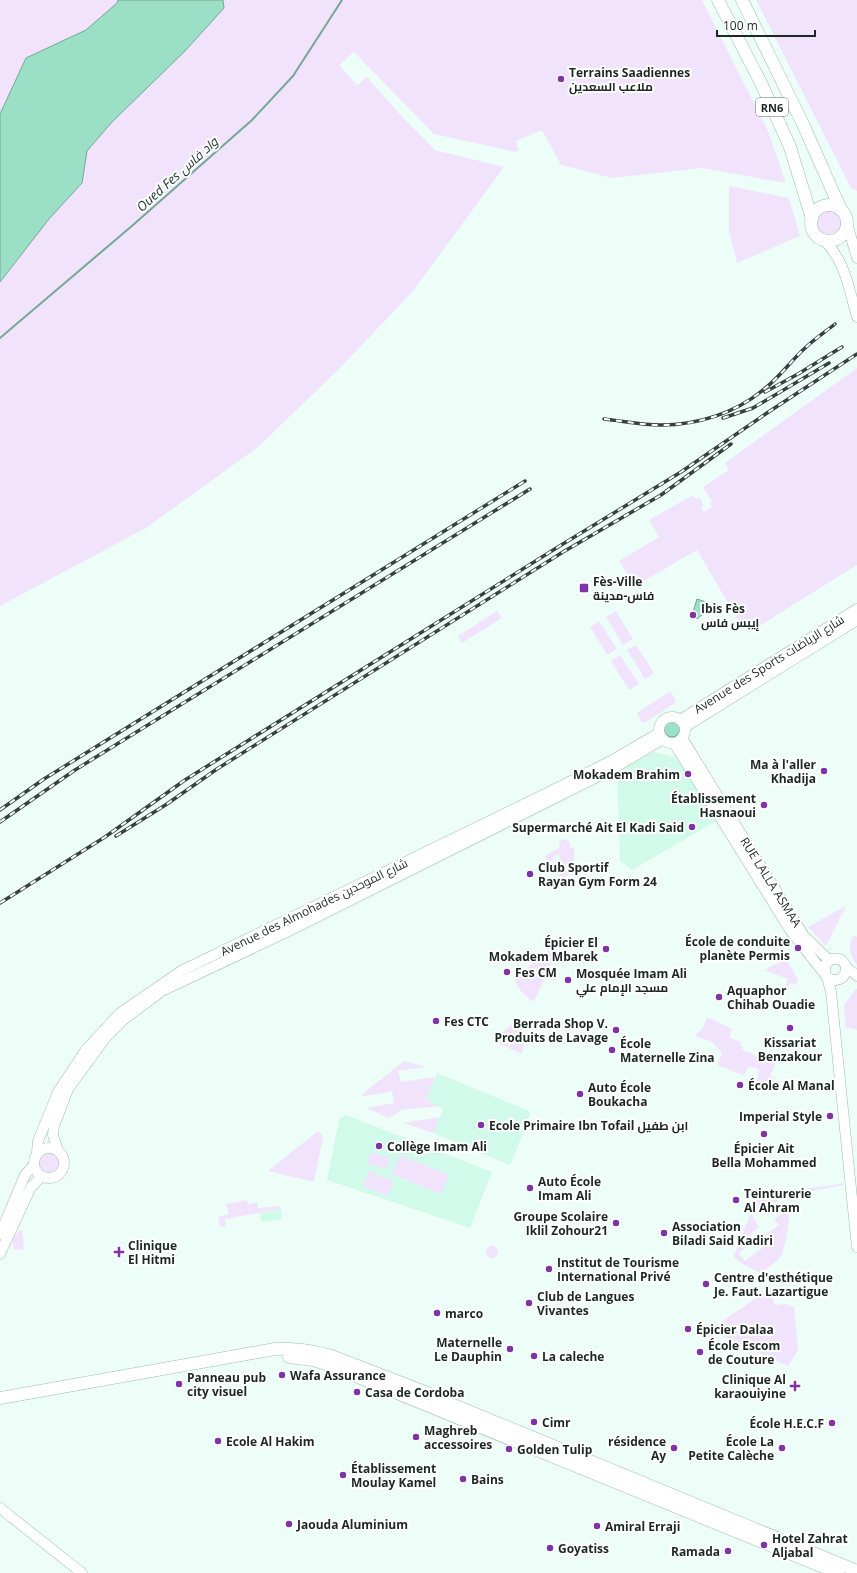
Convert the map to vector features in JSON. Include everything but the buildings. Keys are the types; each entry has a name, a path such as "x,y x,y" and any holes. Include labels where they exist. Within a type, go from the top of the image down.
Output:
{"main road":[{"name":"RN6","path":"718,0 761,83 790,147 812,219 813,231 822,239"},
{"name":"RN6","path":"742,0 803,124 847,222"},
{"path":"812,219 814,214 822,207 832,205 847,222"},
{"path":"822,239 831,241 835,240 847,222 857,214"},
{"path":"0,1398 252,1353 286,1349 308,1350 332,1356 430,1401 838,1573"},
{"path":"0,1405 245,1361 298,1357 326,1364 430,1401 857,1571"}],"street":[{"path":"847,222 857,258"},
{"path":"822,239 833,250 843,268 857,317"},
{"name":"Avenue des Sports شارع الرياضات","path":"682,723 857,609"},
{"name":"Avenue des Sports شارع الرياضات","path":"682,723 857,620"},
{"path":"675,717 682,723 685,731 678,740 668,742 661,736 660,726 666,719 675,717"},
{"name":"Avenue des Almohades شارع الموحدين","path":"58,1151 53,1135 54,1126 68,1089 106,1037 123,1020 162,992 291,930 610,771 661,736"},
{"name":"Avenue des Almohades شارع الموحدين","path":"37,1153 38,1141 58,1092 85,1051 120,1013 154,988 182,971 661,736"},
{"name":"RUE LALLA ASMAA","path":"678,740 804,936 829,960"},
{"name":"RUE LALLA ASMAA","path":"678,740 790,930 826,976"},
{"path":"832,992 843,974 845,964 840,959 833,958 825,965 826,976 832,992 857,1247"},
{"path":"826,976 833,980 843,974 857,977"},
{"path":"0,1234 25,1175 33,1166 34,1157 37,1153 41,1150 49,1148 58,1151 64,1162 62,1170 54,1178 50,1179 42,1177 38,1174 33,1166"},
{"path":"0,1254 31,1187 42,1177"},
{"path":"0,1508 82,1573"}],"shaded area":[{"path":"0,0 702,0 768,131 786,183 702,168 612,178 561,165 542,130 516,141 519,150 516,152 434,134 354,52 339,65 357,85 367,77 404,119 435,150 504,167 413,291 339,369 258,447 146,528 0,606"},
{"path":"118,0 223,0 224,8 185,51 112,122 87,151 82,183 49,219 0,282 0,114 26,58 86,30 117,3"},
{"path":"756,0 857,0 857,191 851,188"},
{"path":"729,186 789,198 800,236 737,263 729,231"},
{"path":"829,209 838,213 842,222 838,231 829,235 820,231 816,222 820,213"},
{"path":"857,368 857,565 748,633 735,615 697,550 635,586 619,561 659,537 649,520 693,495 696,499 699,497 704,506 701,508 704,512 712,507 710,503 712,502 703,487 729,470 725,463"},
{"path":"697,599 706,602 703,614 697,619 693,612"},
{"path":"497,611 502,618 462,643 458,636"},
{"path":"616,611 633,639 623,645 606,617"},
{"path":"599,621 617,649 607,655 590,627"},
{"path":"636,645 654,673 645,679 627,650"},
{"path":"620,655 639,684 629,690 611,661"},
{"path":"671,692 676,701 675,703 646,722 642,723 637,713"},
{"path":"672,721 678,723 680,729 678,735 672,737 666,735 664,729 666,723"},
{"path":"653,752 676,757 718,820 632,870 620,861 617,771"},
{"path":"564,839 570,842 570,848 574,848 574,872 563,878 558,874 565,869 558,854 553,857 553,860 547,862 545,856 560,847 559,841"},
{"path":"846,906 826,946 808,927"},
{"path":"853,935 857,937 857,965 852,958 850,951 850,943"},
{"path":"557,944 559,946 535,1000 531,1001 521,991 515,982 516,977"},
{"path":"786,959 798,980 796,985 790,983 785,997 782,996 788,979 764,970"},
{"path":"856,989 857,1030 846,1027 844,1005"},
{"path":"707,1017 732,1029 729,1037 740,1042 743,1050 775,1064 770,1076 775,1078 771,1087 757,1082 759,1070 749,1066 744,1075 717,1065 722,1053 712,1042 695,1036 703,1028"},
{"path":"512,1024 526,1036 522,1054 493,1041"},
{"path":"404,1061 426,1067 398,1071 401,1082 435,1077 426,1100 438,1106 402,1110 389,1118 366,1108 394,1103 392,1091 365,1096 361,1095"},
{"name":"Ecole Primaire Ibn Tofail ابن طفيل","path":"437,1073 529,1111 530,1116 510,1165 433,1133 443,1109 426,1100"},
{"name":"Collège Imam Ali","path":"346,1115 492,1172 470,1228 327,1180 339,1120"},
{"path":"440,1117 433,1133 404,1123 409,1122"},
{"path":"318,1131 323,1137 314,1182 268,1171"},
{"path":"44,1152 52,1152 59,1159 59,1167 52,1174 44,1174 37,1167 37,1159"},
{"path":"371,1152 390,1158 386,1169 367,1163"},
{"path":"400,1155 449,1175 441,1194 392,1174"},
{"path":"369,1171 393,1181 388,1196 363,1186"},
{"path":"843,1183 844,1185 796,1194 795,1199 791,1202 787,1195 755,1214 753,1212 760,1192 772,1195 776,1191 828,1186"},
{"path":"247,1200 248,1204 257,1202 258,1208 280,1206 281,1209 225,1219 226,1227 220,1227 218,1217 229,1214 226,1204"},
{"path":"791,1207 784,1248 777,1261 761,1273 742,1264 733,1256 740,1242 745,1248 739,1253 745,1261 765,1246 759,1239 779,1225 774,1219"},
{"path":"281,1209 282,1219 261,1222 260,1213"},
{"path":"751,1213 759,1227 750,1234 755,1241 748,1246 741,1237"},
{"path":"22,1230 24,1249 14,1250 12,1239 19,1231"},
{"path":"490,1246 494,1246 498,1252 494,1258 490,1258 486,1254 486,1250"},
{"path":"771,1288 774,1305 785,1304 794,1307 798,1350 788,1366 709,1330"}],"waterway":[{"name":"Oued Fes واد فاس","path":"0,338 133,225 252,120 293,76 342,0"}],"railway":[{"path":"604,419 661,425 689,423 728,411 752,398 769,385 815,339 835,324"},
{"path":"765,392 842,347"},
{"path":"0,903 105,837 185,780 681,472 857,354"},
{"path":"723,418 753,408 829,363"},
{"path":"116,836 167,804 217,769 563,552 661,495 731,444"},
{"path":"0,810 44,779 525,481"},
{"path":"0,822 75,770 530,489"}],"place":[{"name":"Terrains Saadiennes ملاعب السعدين","path":"561,79"},
{"name":"Fès-Ville فاس-مدينة","path":"584,588"},
{"name":"Ibis Fès إيبس فاس","path":"693,615"},
{"name":"Ma à l'aller Khadija","path":"824,771"},
{"name":"Mokadem Brahim","path":"688,774"},
{"name":"Établissement Hasnaoui","path":"764,805"},
{"name":"Supermarché Ait El Kadi Said","path":"692,827"},
{"name":"Club Sportif Rayan Gym Form 24","path":"530,874"},
{"name":"École de conduite planète Permis","path":"798,948"},
{"name":"Épicier El Mokadem Mbarek","path":"606,949"},
{"name":"Fes CM","path":"507,972"},
{"name":"Mosquée Imam Ali مسجد الإمام علي","path":"568,980"},
{"name":"Aquaphor Chihab Ouadie","path":"719,997"},
{"name":"Fes CTC","path":"436,1021"},
{"name":"Kissariat Benzakour","path":"790,1028"},
{"name":"Berrada Shop V. Produits de Lavage","path":"616,1030"},
{"name":"École Maternelle Zina","path":"612,1050"},
{"name":"École Al Manal","path":"740,1085"},
{"name":"Auto École Boukacha","path":"580,1094"},
{"name":"Imperial Style","path":"830,1116"},
{"name":"Ecole Primaire Ibn Tofail ابن طفيل","path":"481,1125"},
{"name":"Épicier Ait Bella Mohammed","path":"764,1134"},
{"name":"Collège Imam Ali","path":"379,1146"},
{"name":"Auto École Imam Ali","path":"530,1188"},
{"name":"Teinturerie Al Ahram","path":"736,1200"},
{"name":"Groupe Scolaire Iklil Zohour21","path":"616,1223"},
{"name":"Association Biladi Said Kadiri","path":"664,1233"},
{"name":"Clinique El Hitmi","path":"119,1252"},
{"name":"Institut de Tourisme International Privé","path":"549,1269"},
{"name":"Centre d'esthétique Je. Faut. Lazartigue","path":"706,1284"},
{"name":"Club de Langues Vivantes","path":"529,1303"},
{"name":"marco","path":"437,1313"},
{"name":"Épicier Dalaa","path":"688,1329"},
{"name":"Maternelle Le Dauphin","path":"510,1349"},
{"name":"École Escom de Couture","path":"700,1352"},
{"name":"La caleche","path":"534,1356"},
{"name":"Wafa Assurance","path":"282,1375"},
{"name":"Panneau pub city visuel","path":"179,1384"},
{"name":"Clinique Al karaouiyine","path":"795,1386"},
{"name":"Casa de Cordoba","path":"357,1392"},
{"name":"Cimr","path":"534,1422"},
{"name":"École H.E.C.F","path":"832,1423"},
{"name":"Maghreb accessoires","path":"416,1437"},
{"name":"Ecole Al Hakim","path":"218,1441"},
{"name":"résidence Ay","path":"674,1448"},
{"name":"École La Petite Calèche","path":"782,1448"},
{"name":"Golden Tulip","path":"509,1449"},
{"name":"Établissement Moulay Kamel","path":"343,1475"},
{"name":"Bains","path":"463,1479"},
{"name":"Jaouda Aluminium","path":"289,1524"},
{"name":"Amiral Erraji","path":"597,1526"},
{"name":"Hotel Zahrat Aljabal","path":"764,1545"},
{"name":"Goyatiss","path":"550,1548"},
{"name":"Ramada","path":"728,1551"}]}
